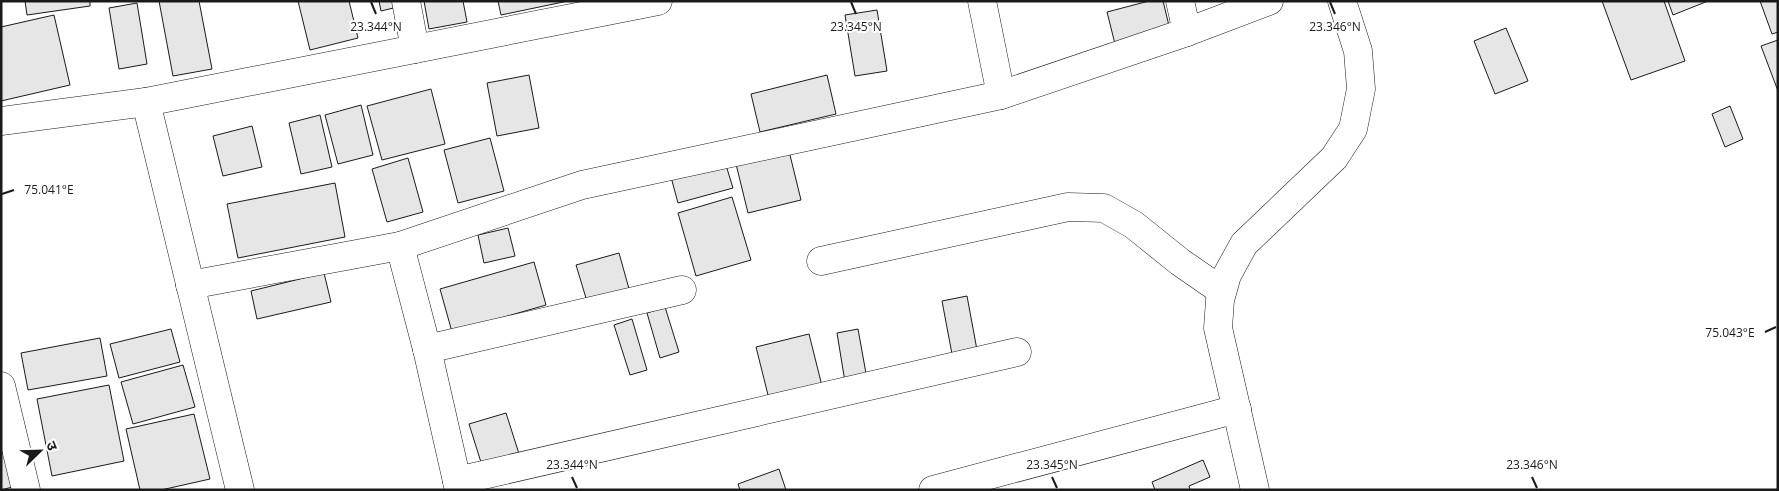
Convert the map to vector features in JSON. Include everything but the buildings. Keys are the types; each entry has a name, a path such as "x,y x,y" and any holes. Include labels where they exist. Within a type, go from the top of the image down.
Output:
{"street":[{"path":"406,1 415,49"},
{"path":"1,121 146,102 415,49 582,9 658,1"},
{"path":"982,1 1001,95"},
{"path":"1180,1 1187,32"},
{"path":"190,285 400,246 582,185 1001,95 1187,32 1269,1"},
{"path":"1255,490 1218,328 1220,300 1227,275 1244,244 1334,158 1354,129 1360,89 1358,51 1342,1"},
{"path":"146,102 240,490"},
{"path":"821,261 1068,207 1104,208 1134,225 1180,262 1222,291"},
{"path":"400,246 427,349 458,485 1017,352"},
{"path":"427,349 682,290"},
{"path":"1,386 6,425 26,490"},
{"path":"933,490 1237,408"}]}
